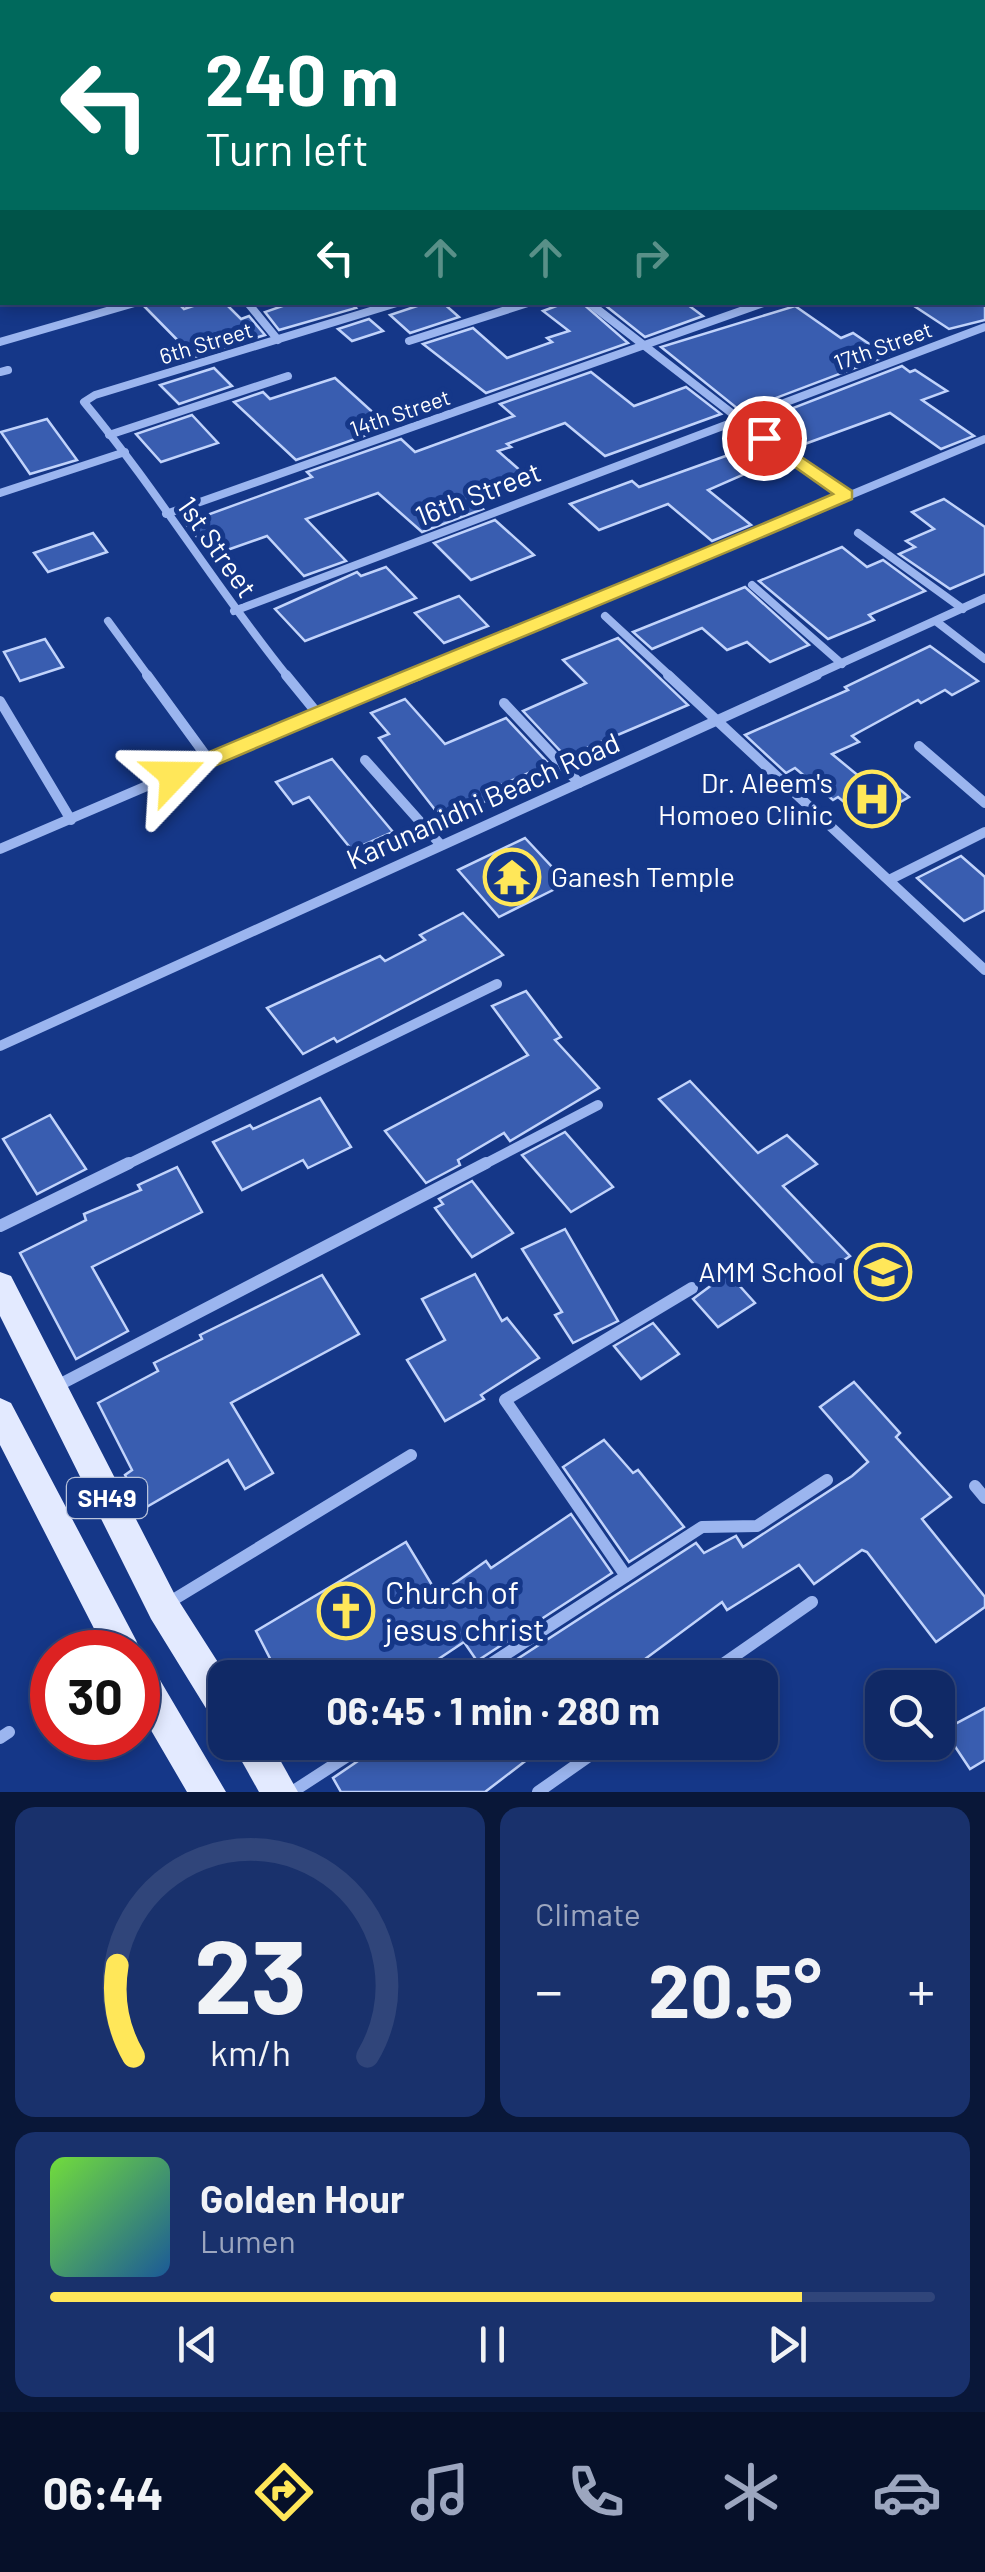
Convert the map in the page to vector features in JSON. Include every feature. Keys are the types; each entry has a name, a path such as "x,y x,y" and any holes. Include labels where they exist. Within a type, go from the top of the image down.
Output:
{"main road":[{"name":"SH49","path":"0,1285 163,1607 208,1678"},
{"name":"SH49","path":"0,1412 113,1630"},
{"path":"160,1712 208,1792"},
{"path":"260,1760 280,1792"}],"street":[{"path":"0,342 128,305"},
{"path":"249,305 278,340"},
{"name":"6th Street","path":"85,405 86,398 390,305"},
{"path":"409,341 522,305"},
{"path":"592,305 738,418 846,495"},
{"name":"14th Street","path":"166,514 758,305"},
{"name":"17th Street","path":"738,418 985,327"},
{"path":"109,435 288,376"},
{"name":"1st Street","path":"85,405 125,452 234,611 316,713"},
{"name":"16th Street","path":"234,611 738,418"},
{"path":"0,850 316,713 574,612 985,440"},
{"path":"0,492 125,452"},
{"path":"858,534 962,609"},
{"path":"752,586 842,664"},
{"name":"Karunanidhi Beach Road","path":"0,1046 985,598"},
{"path":"605,616 985,970"},
{"path":"108,621 209,760"},
{"path":"937,622 985,659"},
{"path":"0,701 71,820"},
{"path":"504,703 579,784"},
{"path":"919,746 985,803"},
{"path":"365,760 440,844"},
{"path":"891,879 985,832"},
{"path":"0,1226 498,984"},
{"path":"52,1389 598,1105"},
{"path":"626,1576 505,1400 692,1288"},
{"path":"163,1607 411,1455"},
{"path":"497,1660 702,1527 757,1526 826,1480"},
{"path":"975,1486 985,1498"},
{"path":"729,1660 812,1602"},
{"path":"292,1792 341,1760"},
{"path":"538,1792 583,1760"}],"building":[{"path":"180,305 184,309 227,305 241,319 249,316 265,335 194,357 144,306"},
{"path":"285,305 356,308 279,330 265,312"},
{"path":"420,305 445,305 459,317 410,333 390,315"},
{"path":"559,305 584,305 628,343 486,393 423,344 473,328 507,358 552,342 547,338 569,331 543,311"},
{"path":"605,305 688,305 703,316 645,337"},
{"path":"913,305 985,305 985,320 949,329"},
{"path":"795,306 841,338 853,333 887,356 738,409 661,347"},
{"path":"369,319 383,331 352,341 338,329"},
{"path":"902,366 947,391 922,400 974,436 941,449 890,413 802,445 767,418"},
{"path":"214,368 232,386 179,404 160,385"},
{"path":"591,372 634,406 686,387 721,414 605,456 565,423 507,444 511,447 498,451 531,480 482,498 486,501 478,504 483,509 422,532 378,493 306,519 346,561 304,576 267,536 213,555 185,523 312,477 307,472 401,439 415,452 514,416 500,404"},
{"path":"335,378 389,427 296,460 234,402 263,392 270,399"},
{"path":"192,415 218,443 161,462 136,434"},
{"path":"47,419 77,460 30,474 1,432"},
{"path":"734,453 754,470 708,490 751,525 712,541 668,504 599,530 570,504 632,481 639,487"},
{"path":"944,499 985,527 985,574 950,589 899,554 915,547 906,541 934,529 912,512"},
{"path":"495,520 534,555 471,580 434,543"},
{"path":"93,533 107,552 48,572 34,553"},
{"path":"842,547 867,567 883,560 925,591 869,615 874,620 828,639 759,581"},
{"path":"386,567 416,598 305,641 275,609 357,572 361,576"},
{"path":"745,587 809,645 770,662 747,642 727,650 702,628 652,649 633,632"},
{"path":"459,596 488,626 444,643 415,613"},
{"path":"618,638 688,705 566,757 523,711 586,683 563,660"},
{"path":"45,639 63,667 20,681 4,652"},
{"path":"930,646 978,681 952,695 945,690 921,703 918,700 852,736 859,742 832,754 872,787 887,779 909,797 867,821 838,797 833,800 795,768 786,773 745,735 848,690 845,687"},
{"path":"405,699 445,744 506,718 549,764 483,793 489,800 443,820 379,738 389,734 371,713"},
{"path":"332,759 393,832 352,850 309,797 293,804 276,782"},
{"name":"Ganesh Temple","path":"525,838 567,883 499,917 458,870"},
{"path":"961,856 985,877 985,910 964,921 917,878"},
{"path":"463,913 503,955 337,1042 334,1038 303,1054 267,1008 380,956 385,961 425,940 420,935"},
{"path":"526,991 561,1037 555,1040 599,1088 510,1141 504,1133 458,1160 460,1165 426,1183 385,1131 528,1055 492,1006"},
{"path":"690,1081 758,1153 787,1135 817,1164 783,1186 850,1256 823,1274 659,1099"},
{"path":"320,1098 351,1147 308,1168 303,1160 242,1190 213,1142 250,1125 253,1129"},
{"path":"50,1115 86,1169 37,1194 3,1139"},
{"path":"565,1132 613,1187 571,1212 522,1155"},
{"path":"177,1167 202,1212 92,1267 128,1331 76,1359 20,1253 86,1220 84,1214 141,1190 138,1185"},
{"path":"472,1181 513,1233 472,1257 435,1208 443,1204 439,1199"},
{"path":"565,1229 618,1321 573,1343 555,1315 562,1312 522,1249"},
{"path":"728,1273 755,1303 718,1327 693,1299"},
{"path":"475,1274 502,1321 507,1318 539,1358 481,1395 484,1399 445,1421 407,1360 445,1340 422,1299"},
{"path":"322,1275 359,1334 231,1403 273,1473 245,1489 228,1460 143,1509 125,1475 132,1470 98,1403 158,1371 154,1363 202,1339 200,1335"},
{"path":"653,1323 679,1354 641,1379 614,1346"},
{"path":"854,1382 900,1433 896,1437 951,1497 922,1519 985,1597 985,1607 936,1642 862,1550 814,1584 799,1565 727,1610 722,1602 644,1660 516,1660 696,1543 704,1553 736,1536 743,1547 852,1476 868,1462 820,1407"},
{"path":"604,1440 633,1473 638,1470 684,1527 629,1562 563,1467"},
{"path":"571,1514 612,1573 479,1660 464,1642 437,1660 271,1660 256,1631 406,1542 438,1595 486,1561 491,1568"},
{"path":"985,1708 985,1760 970,1769 955,1746 955,1724"},
{"path":"359,1760 527,1760 485,1792 341,1792 333,1778"}],"place":[{"name":"Dr. Aleem's Homoeo Clinic","path":"872,799"},
{"name":"Ganesh Temple","path":"512,877"},
{"name":"AMM School","path":"883,1272"},
{"name":"Church of jesus christ","path":"346,1611"}],"route":[{"path":"174,775 316,713 592,605 846,495 764,438"}]}
